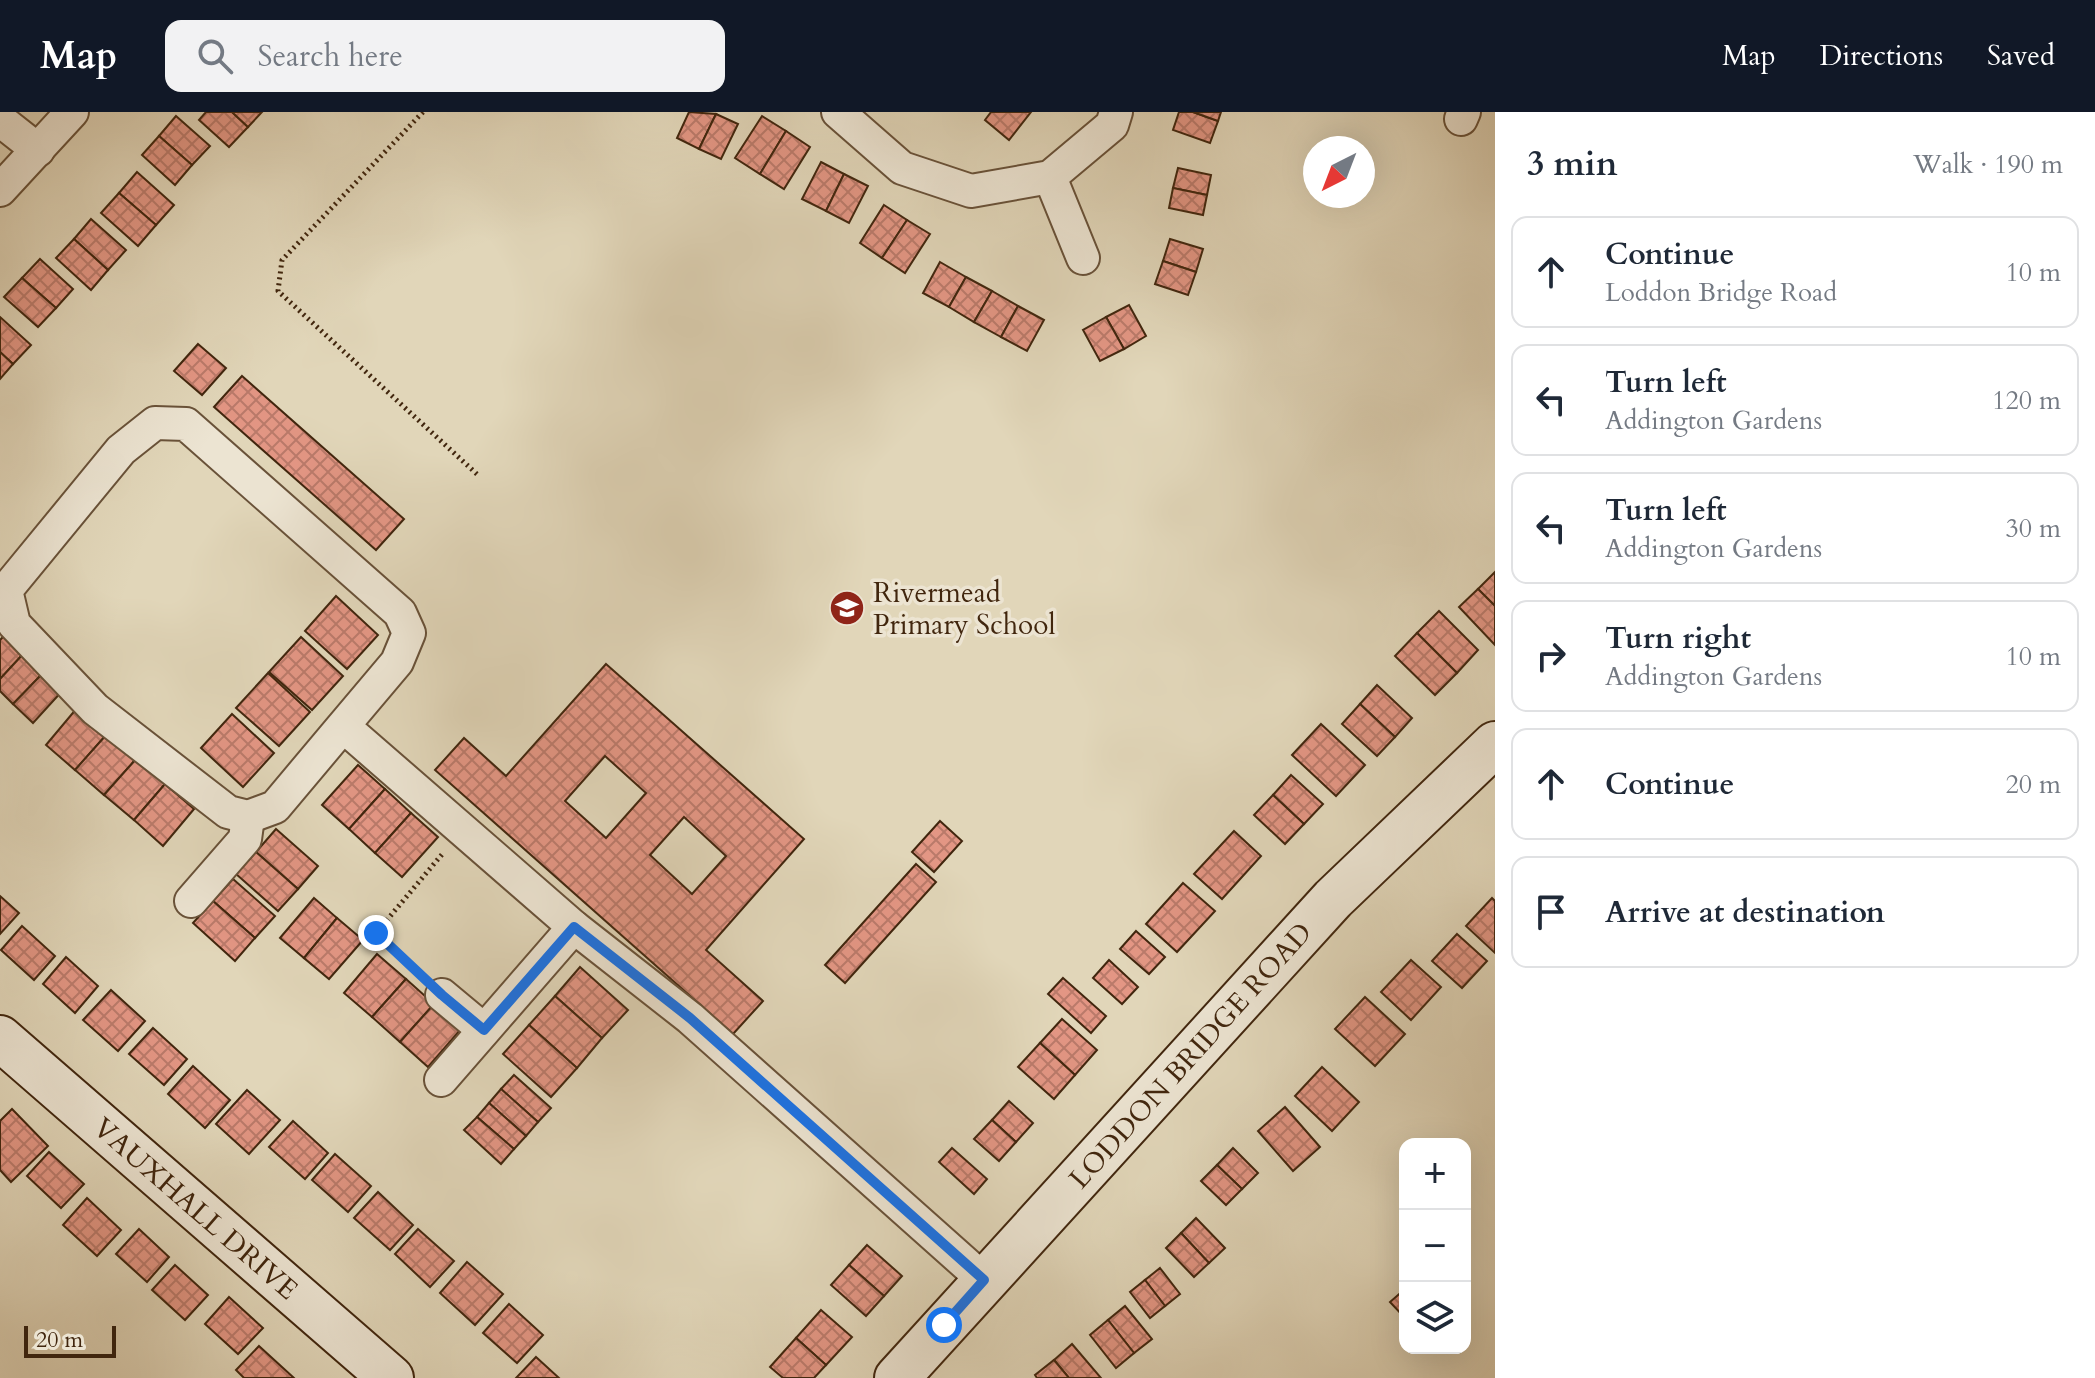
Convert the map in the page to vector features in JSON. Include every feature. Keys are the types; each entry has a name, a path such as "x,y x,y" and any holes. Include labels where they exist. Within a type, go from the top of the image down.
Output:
{"street":[{"path":"0,190 72,112"},
{"path":"838,112 902,168 971,191 1050,177 1112,125 1116,112"},
{"path":"0,120 38,150"},
{"path":"1050,177 1083,258"},
{"path":"155,423 186,424 400,613 409,633 397,662 343,726 275,807 248,817 228,812 95,709 14,624 6,590 121,450 155,423"},
{"path":"343,726 574,927 690,1018 984,1280"},
{"name":"LODDON BRIDGE ROAD","path":"897,1378 1333,899 1495,744"},
{"path":"191,901 245,839 248,817"},
{"path":"441,1080 574,927"},
{"path":"442,995 484,1030"},
{"name":"VAUXHALL DRIVE","path":"0,1038 391,1378"}],"path":[{"path":"423,112 282,260 278,291 479,476"},
{"path":"442,995 376,933 462,830"}],"building":[{"path":"206,112 232,112 248,127 229,147 199,120"},
{"path":"232,112 262,112 248,127"},
{"path":"689,112 716,114 699,149 677,138"},
{"path":"991,112 1031,112 1009,140 985,120"},
{"path":"1179,112 1193,112 1218,121 1210,143 1173,130"},
{"path":"1193,112 1221,112 1218,121"},
{"path":"716,114 738,124 721,159 699,149"},
{"path":"176,116 210,146 192,165 159,136"},
{"path":"762,116 786,131 760,174 735,158"},
{"path":"786,131 810,147 784,189 760,174"},
{"path":"159,136 192,165 175,185 142,155"},
{"path":"821,162 844,174 826,211 802,199"},
{"path":"1178,168 1211,175 1207,195 1173,188"},
{"path":"137,172 174,205 156,225 119,193"},
{"path":"844,174 868,186 849,223 826,211"},
{"path":"1173,188 1207,195 1203,215 1169,208"},
{"path":"119,193 156,225 138,246 101,213"},
{"path":"884,205 907,220 882,258 860,243"},
{"path":"91,219 126,250 108,270 74,239"},
{"path":"907,220 930,234 905,273 882,258"},
{"path":"74,239 108,270 91,290 56,258"},
{"path":"1170,239 1203,249 1196,272 1163,261"},
{"path":"40,259 73,289 56,308 22,278"},
{"path":"1163,261 1196,272 1188,295 1155,284"},
{"path":"940,262 966,277 949,307 923,293"},
{"path":"966,277 992,291 974,322 949,307"},
{"path":"22,278 56,308 38,327 4,297"},
{"path":"992,291 1018,306 1001,337 974,322"},
{"path":"1129,305 1146,336 1124,349 1106,317"},
{"path":"1018,306 1044,320 1027,351 1001,337"},
{"path":"0,317 31,345 13,364 0,352"},
{"path":"1106,317 1124,349 1100,361 1083,330"},
{"path":"198,344 226,368 202,395 174,371"},
{"path":"0,352 13,364 0,379"},
{"path":"242,376 404,519 376,550 214,407"},
{"path":"1495,572 1495,606 1478,589"},
{"path":"1478,589 1495,606 1495,645 1459,607"},
{"path":"336,596 378,635 347,669 305,631"},
{"path":"1439,611 1478,650 1457,673 1417,633"},
{"path":"1417,633 1457,673 1435,695 1395,656"},
{"path":"6,634 25,652 0,679 0,640"},
{"path":"301,637 343,676 312,710 269,672"},
{"path":"25,652 45,671 13,704 0,691 0,679"},
{"path":"606,664 804,839 706,950 763,1001 733,1034 435,770 464,738 506,776","holes":["605,756 646,793 606,838 565,801","684,817 726,856 692,894 650,855"]},
{"path":"45,671 64,689 33,723 13,704"},
{"path":"268,673 310,712 279,746 236,708"},
{"path":"1377,685 1412,718 1395,737 1360,704"},
{"path":"1360,704 1395,737 1377,756 1342,724"},
{"path":"77,708 107,734 75,770 46,745"},
{"path":"232,714 274,753 243,787 201,748"},
{"path":"1321,724 1365,765 1336,796 1292,755"},
{"path":"107,734 136,759 104,795 75,770"},
{"path":"136,759 165,784 134,820 104,795"},
{"path":"358,765 385,789 349,829 322,805"},
{"path":"1291,775 1323,804 1304,824 1273,795"},
{"path":"165,784 194,809 163,846 134,820"},
{"path":"385,789 411,813 375,853 349,829"},
{"path":"1273,795 1304,824 1285,844 1254,815"},
{"path":"411,813 438,837 402,877 375,853"},
{"path":"940,821 962,841 934,872 912,852"},
{"path":"276,829 318,866 298,889 256,852"},
{"path":"1234,831 1261,856 1222,899 1194,874"},
{"path":"256,852 298,889 278,911 236,874"},
{"path":"916,864 936,882 845,983 825,965"},
{"path":"233,879 275,916 255,938 213,901"},
{"path":"1183,883 1215,911 1177,952 1146,924"},
{"path":"0,896 19,913 0,934"},
{"path":"314,898 337,918 304,958 280,938"},
{"path":"1492,898 1495,901 1495,953 1466,926"},
{"path":"213,901 255,938 235,961 193,923"},
{"path":"337,918 363,940 329,979 304,958"},
{"path":"22,926 55,956 34,980 1,950"},
{"path":"1136,931 1165,957 1149,974 1120,949"},
{"path":"1457,934 1487,961 1462,988 1432,961"},
{"path":"377,954 406,979 372,1017 344,993"},
{"path":"66,957 98,986 75,1013 43,984"},
{"path":"1109,960 1138,987 1122,1004 1093,978"},
{"path":"1411,960 1441,987 1411,1020 1381,992"},
{"path":"580,967 628,1010 602,1038 555,996"},
{"path":"1063,978 1106,1016 1091,1033 1048,994"},
{"path":"406,979 434,1004 400,1042 372,1017"},
{"path":"111,990 145,1021 118,1051 83,1020"},
{"path":"555,996 602,1038 577,1068 529,1025"},
{"path":"1365,997 1405,1034 1375,1066 1335,1029"},
{"path":"434,1004 462,1028 428,1067 400,1042"},
{"path":"1062,1019 1097,1050 1075,1075 1040,1043"},
{"path":"529,1025 577,1068 551,1097 503,1054"},
{"path":"153,1028 187,1059 164,1085 129,1054"},
{"path":"1040,1043 1075,1075 1054,1099 1018,1067"},
{"path":"193,1066 230,1100 205,1128 168,1094"},
{"path":"1322,1067 1359,1102 1332,1131 1295,1096"},
{"path":"514,1075 551,1108 538,1122 501,1089"},
{"path":"501,1089 538,1122 526,1136 489,1103"},
{"path":"247,1090 280,1120 249,1154 216,1124"},
{"path":"1009,1101 1033,1123 1016,1142 992,1120"},
{"path":"489,1103 526,1136 514,1149 477,1117"},
{"path":"1285,1107 1320,1147 1293,1171 1258,1131"},
{"path":"12,1109 48,1146 11,1182 0,1170 0,1121"},
{"path":"477,1117 514,1149 501,1164 464,1130"},
{"path":"992,1120 1016,1142 999,1161 974,1139"},
{"path":"293,1121 328,1153 305,1179 269,1147"},
{"path":"952,1148 987,1179 974,1194 939,1162"},
{"path":"1233,1148 1258,1173 1242,1189 1217,1165"},
{"path":"49,1152 84,1184 61,1208 27,1176"},
{"path":"335,1154 371,1186 348,1212 312,1180"},
{"path":"1217,1165 1242,1189 1226,1205 1201,1181"},
{"path":"378,1192 413,1225 390,1250 354,1218"},
{"path":"87,1198 121,1230 97,1256 63,1225"},
{"path":"1196,1218 1225,1248 1209,1263 1181,1233"},
{"path":"139,1229 169,1257 147,1282 116,1254"},
{"path":"418,1229 454,1261 430,1287 395,1254"},
{"path":"1181,1233 1209,1263 1194,1277 1166,1248"},
{"path":"867,1245 902,1276 884,1296 849,1265"},
{"path":"467,1262 503,1294 475,1325 440,1293"},
{"path":"175,1265 208,1295 185,1320 152,1290"},
{"path":"849,1265 884,1296 866,1316 831,1285"},
{"path":"1160,1268 1180,1294 1165,1306 1145,1280"},
{"path":"1145,1280 1165,1306 1150,1318 1130,1292"},
{"path":"1399,1294 1399,1312 1390,1302"},
{"path":"229,1297 263,1328 238,1354 205,1324"},
{"path":"509,1304 543,1335 517,1363 483,1333"},
{"path":"1125,1306 1152,1339 1134,1353 1108,1320"},
{"path":"821,1310 852,1337 826,1365 796,1338"},
{"path":"1108,1320 1134,1353 1116,1368 1090,1335"},
{"path":"796,1338 826,1365 814,1378 783,1378 770,1367"},
{"path":"1072,1344 1101,1378 1069,1378 1054,1360"},
{"path":"259,1346 294,1378 244,1378 236,1370"},
{"path":"536,1357 559,1378 516,1378"},
{"path":"1054,1360 1069,1378 1037,1378 1035,1375"}],"place":[{"name":"Rivermead Primary School","path":"847,608"}],"route":[{"path":"376,933 484,1030 574,927 690,1018 984,1280 944,1325"}]}
